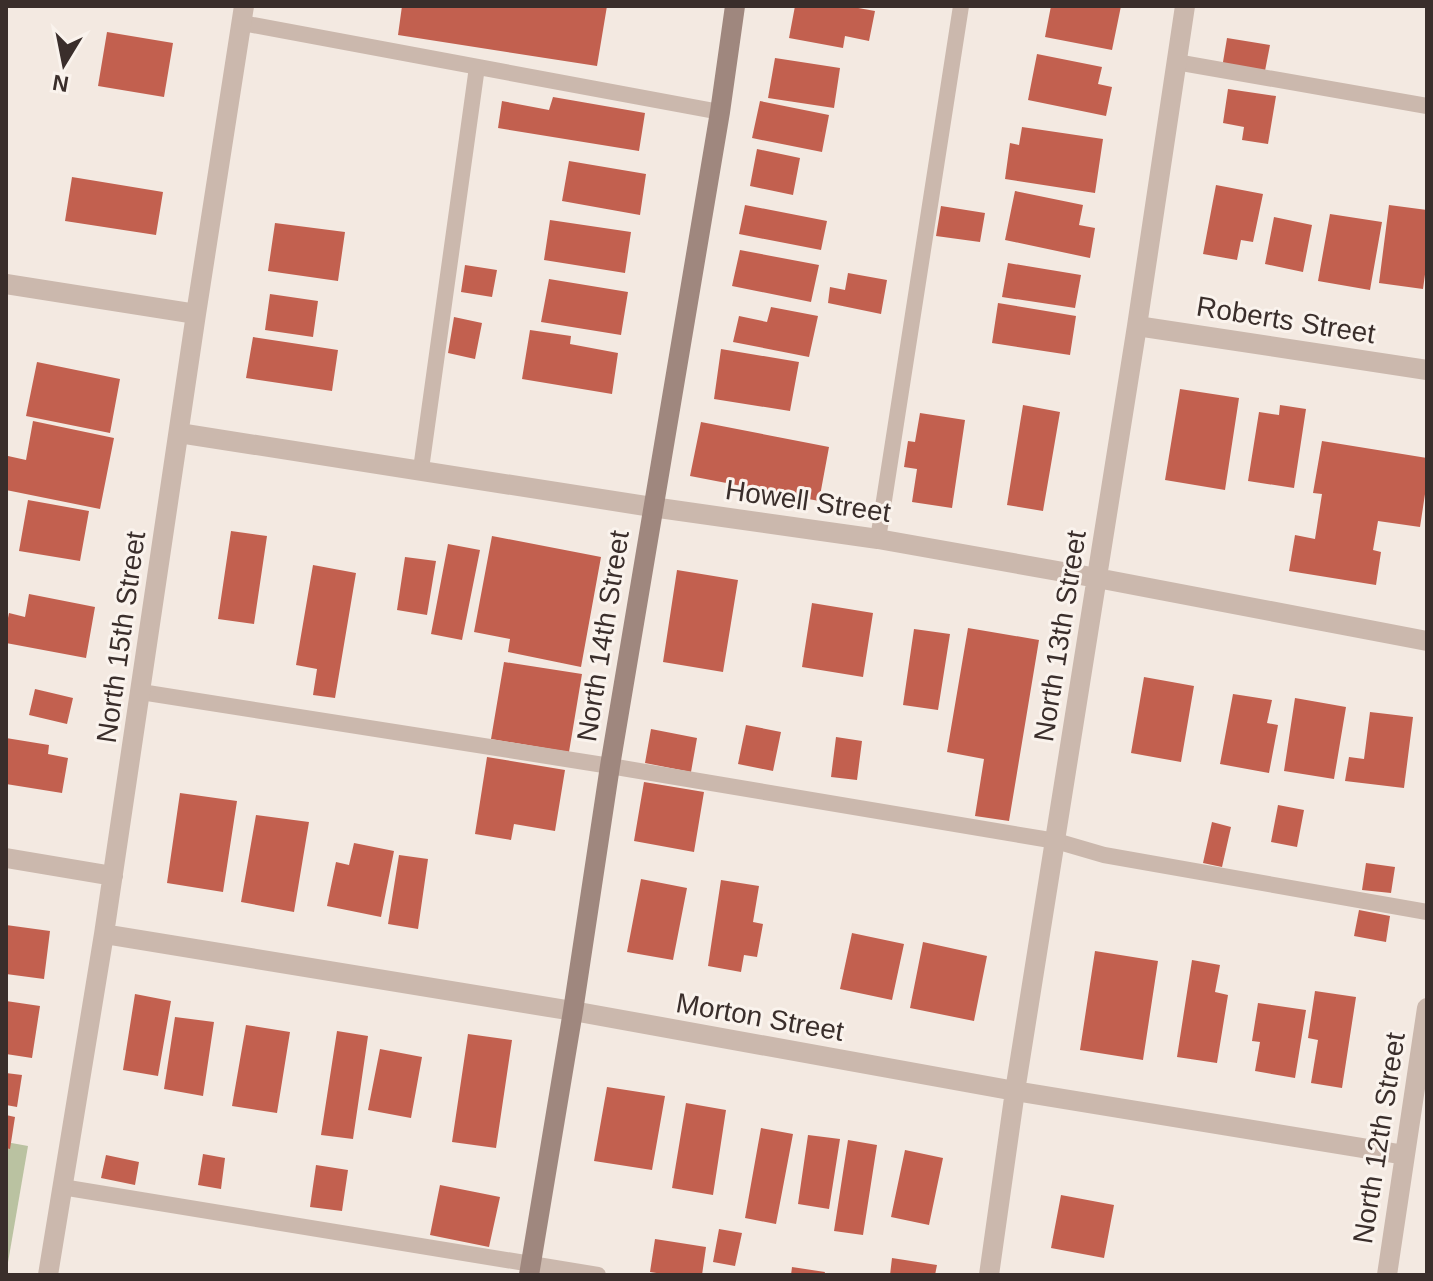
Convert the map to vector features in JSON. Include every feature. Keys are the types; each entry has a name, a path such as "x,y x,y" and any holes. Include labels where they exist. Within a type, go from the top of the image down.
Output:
{"street":[{"name":"North 14th Street","path":"530,1269 735,6"},
{"name":"North 13th Street","path":"989,1275 1185,6"},
{"name":"North 15th Street","path":"48,1275 113,876 243,14"},
{"path":"6,284 196,314"},
{"name":"Roberts Street","path":"1137,326 1427,370"},
{"name":"Howell Street","path":"179,433 878,539 1427,641"},
{"path":"6,858 113,876"},
{"name":"Morton Street","path":"104,934 573,1011 1015,1091 1405,1155"},
{"name":"North 12th Street","path":"1387,1275 1427,1008"}],"lane":[{"path":"878,539 961,6"},
{"path":"243,14 477,67 720,112"},
{"path":"1176,62 1427,106"},
{"path":"421,469 477,67"},
{"path":"141,692 1056,841 1104,855 1427,912"},
{"path":"62,1187 530,1269 598,1275"}],"green space":[{"path":"6,1142 28,1146 6,1274"}],"building":[{"path":"402,6 607,6 597,66 398,35"},
{"path":"795,6 847,6 875,11 869,41 845,36 843,48 789,38"},
{"path":"1051,6 1121,6 1112,50 1045,37"},
{"path":"107,32 173,43 164,97 98,86"},
{"path":"1227,38 1270,45 1264,76 1222,68"},
{"path":"1037,54 1102,67 1098,84 1112,87 1106,116 1028,100"},
{"path":"775,58 840,68 834,108 768,98"},
{"path":"1228,89 1276,96 1268,144 1242,140 1244,127 1223,123"},
{"path":"553,97 645,113 639,151 498,128 502,101 549,110"},
{"path":"760,101 829,115 822,152 752,138"},
{"path":"1022,127 1103,139 1095,193 1005,179 1010,143 1019,145"},
{"path":"757,149 800,158 793,195 750,186"},
{"path":"569,161 646,174 640,215 562,201"},
{"path":"72,177 163,192 156,235 65,221"},
{"path":"1216,185 1263,194 1253,242 1241,240 1237,260 1203,254"},
{"path":"1015,191 1083,205 1079,225 1095,228 1090,258 1005,240"},
{"path":"745,205 827,221 821,250 739,234"},
{"path":"1389,205 1427,210 1427,260 1423,289 1379,283"},
{"path":"941,206 985,213 980,242 936,236"},
{"path":"1330,214 1382,222 1370,290 1318,281"},
{"path":"1274,217 1312,225 1303,272 1265,264"},
{"path":"550,220 631,232 625,273 544,260"},
{"path":"275,223 345,232 338,281 268,271"},
{"path":"740,250 819,265 811,302 732,286"},
{"path":"1008,263 1081,275 1075,308 1002,297"},
{"path":"465,265 497,270 492,297 461,292"},
{"path":"848,273 887,280 881,314 828,303 830,287 845,290"},
{"path":"549,279 628,292 621,335 541,322"},
{"path":"270,294 318,301 313,337 265,330"},
{"path":"998,303 1076,316 1070,355 992,343"},
{"path":"771,307 818,316 809,357 733,342 739,316 767,322"},
{"path":"454,317 482,323 475,359 448,353"},
{"path":"530,330 571,336 570,344 618,353 612,394 522,379"},
{"path":"253,337 338,350 332,391 246,378"},
{"path":"721,349 799,362 790,411 714,399"},
{"path":"37,362 120,379 110,433 26,416"},
{"path":"1180,389 1239,398 1225,490 1165,480"},
{"path":"1023,405 1060,412 1043,511 1007,505"},
{"path":"1280,405 1306,409 1294,488 1248,481 1259,412 1279,415"},
{"path":"920,413 965,420 952,508 912,502 917,469 904,467 908,441 915,442"},
{"path":"33,421 114,438 100,509 6,490 8,456 26,460"},
{"path":"701,422 829,447 819,501 690,476"},
{"path":"1322,441 1427,458 1420,527 1378,521 1373,550 1381,552 1376,585 1289,571 1295,535 1315,539 1322,494 1313,493"},
{"path":"28,500 89,511 80,561 19,551"},
{"path":"231,531 267,536 254,624 218,619"},
{"path":"492,536 601,557 581,667 508,652 510,639 474,632"},
{"path":"448,544 480,550 462,640 431,634"},
{"path":"405,557 436,561 427,615 397,610"},
{"path":"313,565 356,573 335,698 313,695 317,669 296,665"},
{"path":"677,570 738,580 723,672 663,662"},
{"path":"29,594 95,607 86,658 6,643 9,613 25,617"},
{"path":"812,603 873,613 863,677 802,667"},
{"path":"968,628 1039,640 1009,821 975,816 984,759 947,752"},
{"path":"914,629 950,634 938,710 903,705"},
{"path":"504,662 582,674 569,752 491,739"},
{"path":"1144,677 1194,686 1181,762 1131,753"},
{"path":"35,689 73,698 67,724 29,715"},
{"path":"1233,694 1272,700 1267,723 1278,725 1269,773 1220,764"},
{"path":"1295,698 1346,707 1334,779 1284,771"},
{"path":"1370,712 1413,717 1404,788 1345,781 1349,757 1364,759"},
{"path":"746,725 781,732 773,771 738,764"},
{"path":"651,729 697,738 691,772 645,763"},
{"path":"836,737 862,741 857,780 831,777"},
{"path":"6,738 49,745 48,754 68,758 62,793 6,784"},
{"path":"487,757 565,770 555,831 514,824 511,840 475,834"},
{"path":"644,782 704,792 694,852 634,841"},
{"path":"180,793 237,801 223,892 167,883"},
{"path":"1278,805 1304,810 1297,847 1271,842"},
{"path":"256,815 309,822 294,912 241,902"},
{"path":"1212,822 1231,827 1222,867 1203,863"},
{"path":"354,843 394,851 381,917 327,906 336,862 349,865"},
{"path":"399,855 428,859 418,929 388,924"},
{"path":"1366,863 1395,867 1391,893 1362,890"},
{"path":"641,879 687,888 673,960 627,952"},
{"path":"721,880 759,886 753,922 763,924 757,957 744,955 741,972 708,966"},
{"path":"1359,910 1390,916 1386,942 1354,936"},
{"path":"6,925 50,931 44,979 6,974"},
{"path":"852,933 904,944 892,1000 840,989"},
{"path":"923,942 987,956 974,1021 910,1008"},
{"path":"1095,951 1158,961 1143,1060 1080,1050"},
{"path":"1192,960 1220,965 1215,992 1228,995 1217,1063 1177,1057"},
{"path":"1315,991 1356,997 1342,1088 1311,1083 1318,1040 1308,1038"},
{"path":"135,994 171,1001 158,1076 123,1070"},
{"path":"6,1001 40,1006 32,1058 6,1054"},
{"path":"1258,1003 1306,1010 1295,1078 1255,1071 1260,1042 1252,1041"},
{"path":"175,1017 214,1022 203,1096 164,1089"},
{"path":"246,1025 290,1032 277,1113 232,1106"},
{"path":"337,1031 368,1036 353,1139 321,1135"},
{"path":"468,1034 512,1040 496,1148 452,1142"},
{"path":"380,1049 422,1057 411,1118 368,1110"},
{"path":"6,1073 22,1075 17,1107 6,1105"},
{"path":"607,1087 665,1096 652,1170 594,1161"},
{"path":"686,1103 726,1110 713,1195 672,1188"},
{"path":"6,1115 15,1117 10,1149 6,1148"},
{"path":"761,1128 793,1134 776,1224 745,1218"},
{"path":"808,1135 840,1139 829,1209 798,1204"},
{"path":"848,1140 877,1145 863,1235 834,1231"},
{"path":"905,1150 943,1158 929,1225 891,1217"},
{"path":"203,1154 225,1158 221,1189 198,1185"},
{"path":"106,1155 139,1162 135,1185 101,1178"},
{"path":"316,1165 348,1170 342,1211 310,1207"},
{"path":"440,1185 500,1197 489,1247 430,1235"},
{"path":"1061,1195 1114,1205 1104,1258 1051,1248"},
{"path":"719,1229 742,1233 735,1266 713,1262"},
{"path":"655,1239 706,1247 702,1275 650,1272"},
{"path":"892,1258 937,1265 935,1275 890,1275"},
{"path":"792,1267 825,1272 824,1275 791,1275"}]}
